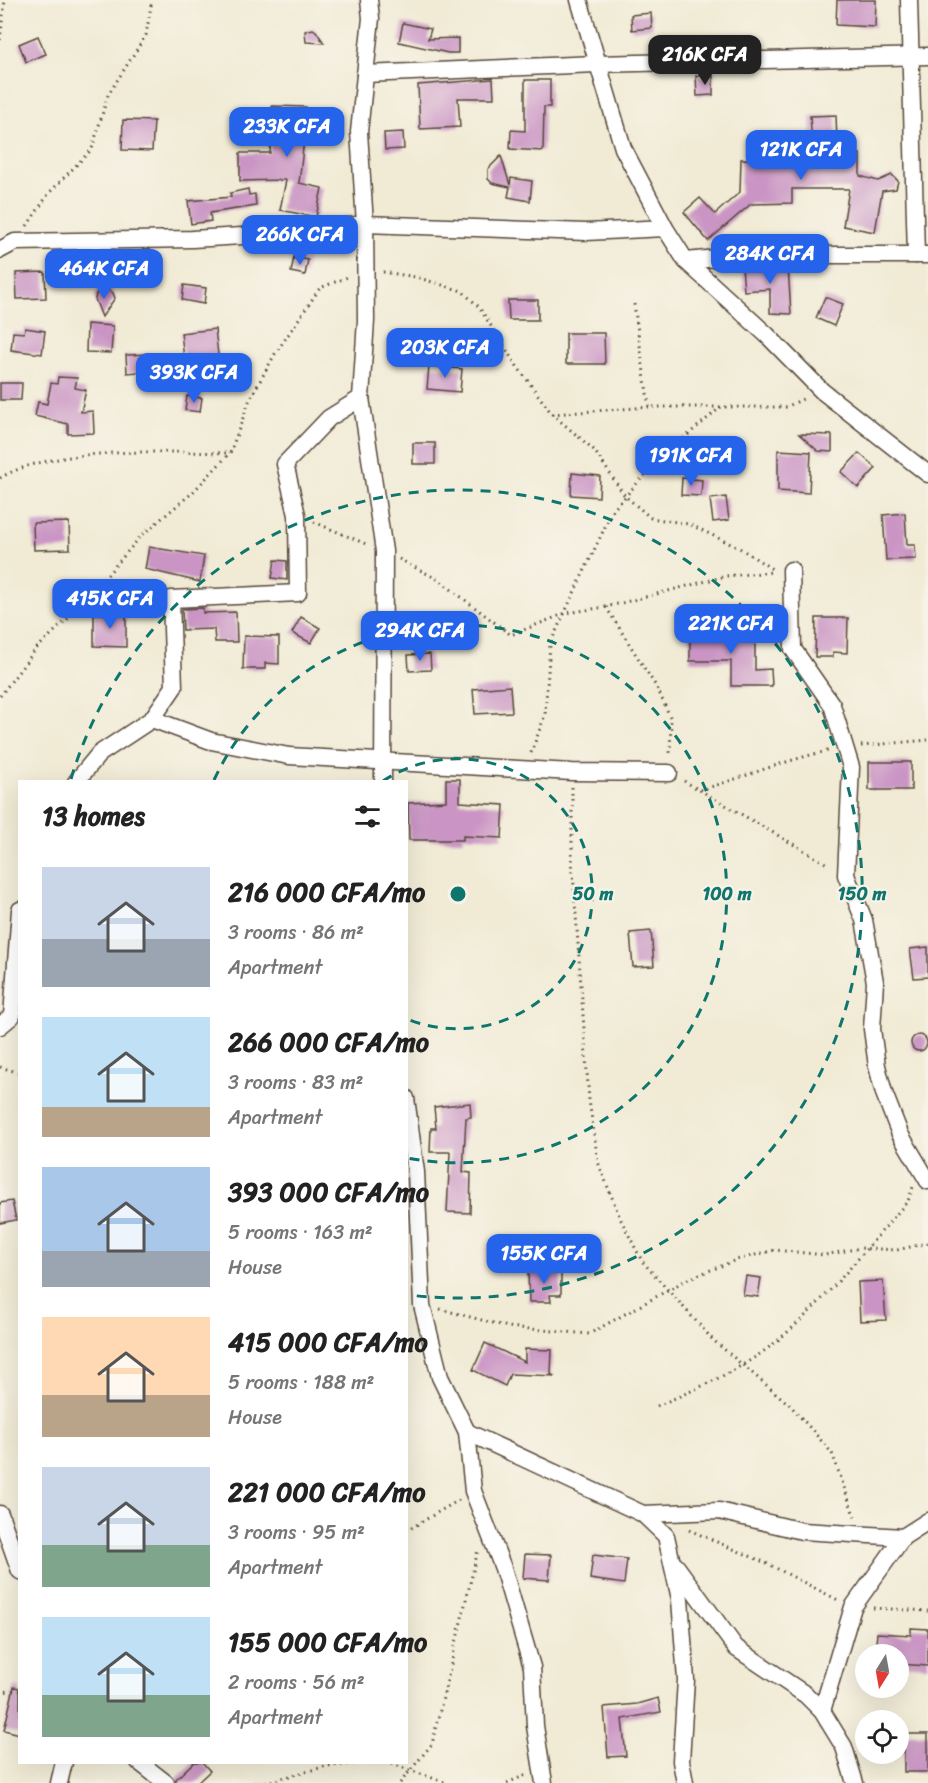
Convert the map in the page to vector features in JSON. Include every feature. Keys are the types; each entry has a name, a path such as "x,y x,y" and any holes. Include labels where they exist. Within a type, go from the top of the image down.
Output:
{"street":[{"path":"369,0 371,18 359,132 366,270 366,320 361,398 384,551 382,780"},
{"path":"579,0 596,64 623,148 665,228 686,261 767,335 822,391 928,474"},
{"path":"686,261 748,255 922,255 909,0"},
{"path":"365,74 596,64 928,56"},
{"path":"0,250 15,242 192,240 292,233 365,224 586,232 665,228"},
{"path":"78,780 99,754 152,719 174,687 171,599 298,593 297,515 285,464 329,418 361,398"},
{"path":"784,571 793,649 832,705 851,767 846,875 864,920 875,982 872,1029 884,1093 900,1134 925,1175"},
{"path":"152,719 211,741 289,756 572,772 669,773"},
{"path":"0,1026 12,1016 18,936"},
{"path":"408,1113 416,1172 422,1305 440,1377 467,1432 473,1491 503,1568 532,1667 535,1726 544,1783"},
{"path":"467,1432 643,1514 666,1536 680,1599 686,1680 681,1761 685,1783"},
{"path":"643,1514 719,1511 802,1531 903,1537"},
{"path":"0,1514 18,1565"},
{"path":"822,1711 853,1607 903,1537 928,1521"},
{"path":"672,1560 736,1648 806,1695 822,1711 844,1747 855,1783"},
{"path":"59,1783 64,1764"},
{"path":"142,1764 166,1783"}],"path":[{"path":"0,40 6,0"},
{"path":"15,242 49,193 92,149 108,95 146,35 152,0"},
{"path":"0,696 36,649 76,612 142,535 192,493 230,453 250,399 274,354 320,288 366,270 416,277 462,291 479,307 514,362 552,414 594,450 625,496 651,518 688,524 784,571"},
{"path":"634,304 649,407"},
{"path":"552,414 649,407 786,407 822,391"},
{"path":"524,769 544,715 550,644 613,510 660,458 721,407"},
{"path":"0,478 18,467 82,456 230,453"},
{"path":"297,515 384,551 439,580 511,635 566,614 606,607 726,576 784,571"},
{"path":"606,607 657,688 671,719 669,773 846,875"},
{"path":"700,790 749,776 794,758 844,747 928,740"},
{"path":"572,772 572,858 589,1100 598,1162 620,1218 642,1261 713,1340 790,1405 832,1453 862,1534"},
{"path":"0,1067 18,1072"},
{"path":"657,1406 719,1379 777,1342 866,1249 908,1201 925,1175"},
{"path":"422,1305 508,1327 589,1334 669,1289 736,1260 775,1250 825,1255 866,1249 897,1250 928,1243"},
{"path":"408,1530 473,1491"},
{"path":"400,1783 432,1744 457,1629 485,1522"},
{"path":"683,1528 766,1563 853,1607 928,1611"},
{"path":"0,1692 18,1690"},
{"path":"253,1783 271,1781 327,1766 353,1764"},
{"path":"393,1764 447,1783"}],"building":[{"path":"837,0 876,0 875,27 836,25"},
{"path":"651,13 652,28 632,30 631,15"},
{"path":"403,23 431,29 428,39 458,38 458,53 448,53 399,42"},
{"path":"313,29 324,43 306,42 305,31"},
{"path":"38,36 46,54 26,62 19,44"},
{"path":"696,76 713,76 713,95 697,96"},
{"path":"493,79 494,98 458,98 460,127 420,129 418,85"},
{"path":"525,80 550,80 550,107 544,107 543,151 510,149 511,130 525,131"},
{"path":"272,106 306,107 306,111 327,111 327,131 305,131 299,183 322,188 316,217 280,210 286,180 240,181 240,153 270,153"},
{"path":"836,115 837,142 846,142 846,154 860,154 860,176 878,181 892,175 898,181 896,189 882,191 875,232 843,226 849,189 792,189 792,203 751,204 708,241 684,212 700,198 715,214 740,192 741,159 778,160 781,139 812,144 810,116"},
{"path":"123,120 154,121 152,151 122,150"},
{"path":"403,132 404,149 385,150 384,133"},
{"path":"501,156 510,185 511,178 532,181 530,201 508,197 510,187 492,183 488,179 488,169"},
{"path":"248,189 249,195 255,194 256,206 210,213 211,221 191,224 188,201 231,197 230,193"},
{"path":"294,257 308,260 305,275 291,272"},
{"path":"788,266 791,314 770,313 770,289 744,291 742,267"},
{"path":"45,272 46,298 17,299 16,273"},
{"path":"184,285 206,288 204,304 182,300"},
{"path":"105,288 113,293 115,298 102,317 95,299 96,294"},
{"path":"825,297 843,304 834,326 816,318"},
{"path":"508,300 538,300 538,320 509,320"},
{"path":"87,324 113,326 111,353 86,352"},
{"path":"25,328 45,331 42,354 11,350 13,332 24,333"},
{"path":"215,329 219,363 185,367 181,333"},
{"path":"566,333 604,333 605,364 566,364"},
{"path":"150,354 151,371 127,373 126,355"},
{"path":"429,366 462,369 460,392 427,389"},
{"path":"58,377 77,378 75,388 86,390 81,412 93,411 94,433 68,434 68,424 35,416 38,402 47,404 51,383 57,384"},
{"path":"0,383 22,383 21,400 0,400"},
{"path":"187,396 202,398 200,412 185,410"},
{"path":"799,434 832,435 832,452 818,451"},
{"path":"413,443 435,443 435,464 413,464"},
{"path":"778,450 811,452 809,493 778,491"},
{"path":"859,453 876,468 858,488 841,472"},
{"path":"572,473 600,476 599,497 571,495"},
{"path":"682,478 702,480 701,496 681,495"},
{"path":"726,497 729,520 713,522 710,499"},
{"path":"905,513 907,545 915,545 916,559 886,560 883,515"},
{"path":"69,522 70,549 34,550 33,523"},
{"path":"149,547 204,556 200,582 145,569"},
{"path":"275,560 287,561 287,580 272,578"},
{"path":"203,608 203,613 236,612 237,642 215,642 214,629 183,630 182,609"},
{"path":"94,614 126,615 126,647 94,646"},
{"path":"301,617 320,628 311,643 292,633"},
{"path":"816,618 848,618 847,653 833,652 833,657 815,657"},
{"path":"755,630 755,670 771,669 772,686 731,686 731,661 690,661 690,631"},
{"path":"244,636 279,637 279,664 265,663 265,669 243,669"},
{"path":"430,654 431,670 409,671 408,655"},
{"path":"510,686 512,712 475,714 473,689"},
{"path":"869,762 911,762 911,790 869,790"},
{"path":"446,779 460,779 460,802 504,805 502,838 463,836 463,840 409,840 408,803 446,801"},
{"path":"651,931 654,966 633,967 630,933"},
{"path":"928,947 928,977 914,978 910,949"},
{"path":"916,1035 922,1035 927,1043 925,1049 916,1051 911,1046 911,1040"},
{"path":"470,1103 471,1117 466,1118 463,1172 471,1173 470,1213 447,1212 450,1152 430,1152 431,1128 436,1128 434,1107"},
{"path":"12,1201 16,1220 0,1223 0,1203"},
{"path":"561,1270 561,1295 550,1295 551,1302 529,1302 528,1271"},
{"path":"746,1276 761,1278 758,1297 743,1295"},
{"path":"883,1281 886,1320 860,1321 858,1282"},
{"path":"485,1343 525,1362 525,1349 552,1350 551,1374 554,1376 510,1374 505,1386 473,1370"},
{"path":"525,1554 551,1555 549,1580 523,1578"},
{"path":"593,1555 627,1559 624,1584 590,1579"},
{"path":"911,1628 928,1629 928,1666 909,1665 909,1644 876,1644 877,1633 911,1635"},
{"path":"14,1687 18,1688 18,1734 4,1730"},
{"path":"658,1698 661,1712 622,1719 626,1756 608,1757 604,1707 637,1704"},
{"path":"909,1734 928,1734 928,1772 904,1772 904,1764 909,1764"},
{"path":"192,1764 204,1764 210,1771 197,1783 176,1783 176,1779"}]}
